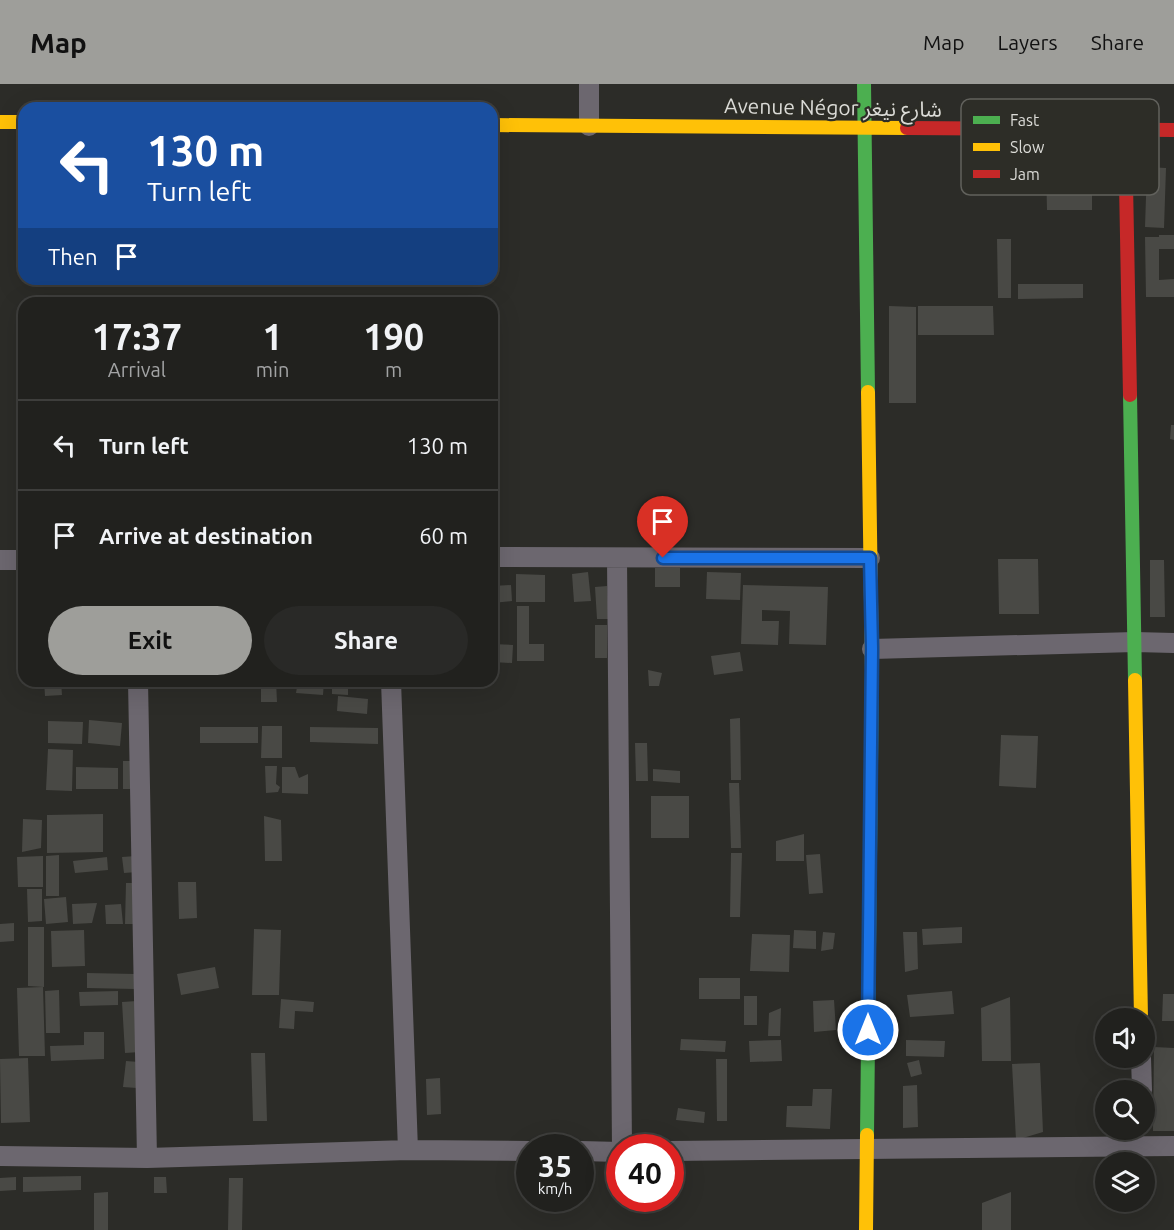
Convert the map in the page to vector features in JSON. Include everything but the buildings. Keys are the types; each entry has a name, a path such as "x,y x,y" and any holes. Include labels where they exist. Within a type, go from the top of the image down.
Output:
{"street":[{"path":"589,84 589,126"},
{"path":"864,84 872,649 866,1230"},
{"path":"0,122 18,122"},
{"name":"Avenue Négor شارع نيغر","path":"498,125 961,129"},
{"path":"1126,195 1141,1008"},
{"path":"498,557 870,558"},
{"path":"617,558 622,1134"},
{"path":"0,560 18,560"},
{"path":"872,649 1174,643"},
{"path":"138,687 147,1158"},
{"path":"391,687 408,1150"},
{"path":"684,1151 867,1149 1095,1140"},
{"path":"1151,1140 1174,1146"},
{"path":"0,1156 147,1158 408,1150 516,1151"}],"traffic: fast":[{"path":"864,84 868,392"},
{"path":"1130,395 1135,680"},
{"path":"867,1135 872,671"}],"traffic: slow":[{"path":"0,122 18,122"},
{"path":"498,125 907,128"},
{"path":"868,392 872,671"},
{"path":"1135,680 1141,1008"},
{"path":"866,1230 867,1135"}],"traffic: jam":[{"path":"907,128 961,128"},
{"path":"1159,130 1174,130"},
{"path":"1126,195 1130,395"}],"route":[{"path":"663,558 870,558 872,649 868,1030"}]}
